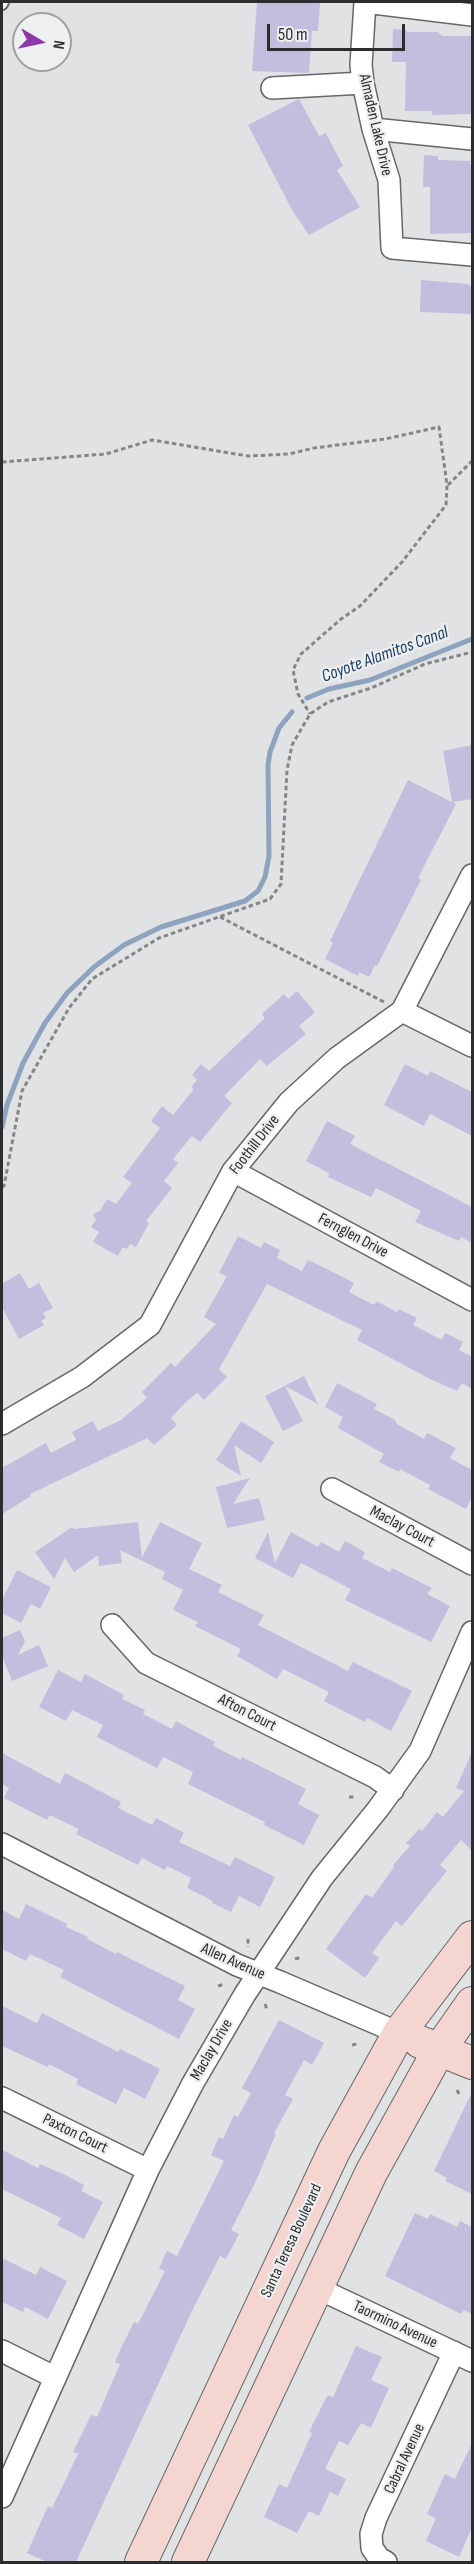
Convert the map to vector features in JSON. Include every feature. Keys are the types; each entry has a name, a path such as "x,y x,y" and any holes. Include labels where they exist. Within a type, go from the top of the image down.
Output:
{"main road":[{"name":"Santa Teresa Boulevard","path":"141,2562 334,2151 399,2033 472,1936"},
{"path":"188,2562 371,2173 439,2050 472,2004"},
{"name":"Allen Avenue","path":"399,2033 439,2050 465,2076"}],"street":[{"path":"365,2 472,15"},
{"name":"Almaden Lake Drive","path":"365,2 363,83 373,129 389,180 392,248 472,255"},
{"path":"272,88 363,83"},
{"path":"373,129 472,139"},
{"name":"Foothill Drive","path":"2,1424 82,1377 150,1325 233,1171 289,1102 337,1058 402,1011 472,875"},
{"path":"402,1011 472,1046"},
{"name":"Fernglen Drive","path":"233,1171 472,1300"},
{"name":"Maclay Court","path":"332,1489 472,1564"},
{"name":"Afton Court","path":"112,1624 146,1663 375,1777 393,1790"},
{"name":"Maclay Drive","path":"2,2497 148,2170 194,2083 258,1975 322,1878 393,1790 420,1751 472,1632"},
{"name":"Allen Avenue","path":"2,1844 258,1975 280,1982 399,2033"},
{"name":"Paxton Court","path":"2,2098 148,2170"},
{"name":"Taormino Avenue","path":"317,2288 463,2357"},
{"path":"2,2351 54,2377"},
{"name":"Cabral Avenue","path":"386,2562 379,2558 372,2548 371,2534 376,2517 463,2357"}],"path":[{"path":"2,462 106,454 152,440 248,456 289,454 314,448 385,439 439,427 447,485 446,505 402,561 360,606 341,619 302,654 293,670 298,694 310,714"},
{"path":"447,485 472,461"},
{"path":"2,1187 22,1091 69,1008 92,979 159,938 270,899 281,884 287,770 292,745 310,714 328,702 371,688 425,664 472,652"},
{"path":"220,917 402,1011"},
{"path":"349,1797 356,1797"},
{"path":"248,1940 248,1947"},
{"path":"295,1959 302,1957"},
{"path":"218,1986 225,1984"},
{"path":"265,2004 267,2010"},
{"path":"459,2094 465,2076"}],"building":[{"path":"257,2 320,2 318,31 312,31 309,73 252,71"},
{"path":"393,29 407,30 407,32 438,32 442,36 471,36 472,114 432,115 432,111 405,111 406,62 392,62"},
{"path":"299,99 319,136 326,133 343,166 337,170 360,207 309,235 292,210 248,125"},
{"path":"424,155 438,156 438,160 470,161 472,164 472,233 430,234 430,187 423,187"},
{"path":"421,280 472,286 472,314 420,312"},
{"path":"472,745 472,799 453,802 456,804 418,878 421,880 377,966 375,965 369,977 359,972 358,976 325,959 333,943 330,941 408,780 452,802 443,751"},
{"path":"297,991 315,1012 299,1026 306,1034 267,1066 260,1059 224,1096 232,1103 200,1142 192,1136 173,1159 178,1163 164,1181 172,1188 146,1221 149,1223 136,1247 130,1244 127,1249 123,1247 118,1256 93,1242 99,1232 91,1227 96,1220 93,1214 100,1211 107,1199 116,1204 132,1183 123,1177 160,1128 151,1121 162,1106 173,1115 193,1090 192,1086 197,1080 192,1075 201,1064 209,1071 265,1018 262,1014 284,994 288,999"},
{"path":"405,1064 428,1076 430,1071 472,1092 472,1136 430,1114 424,1126 384,1105"},
{"path":"327,1121 355,1136 350,1144 472,1207 472,1243 461,1237 459,1241 415,1222 421,1211 376,1188 371,1197 328,1177 329,1173 306,1161"},
{"path":"238,1236 261,1248 264,1242 280,1250 277,1258 302,1271 308,1260 354,1283 349,1292 374,1305 376,1301 397,1312 399,1309 417,1318 413,1325 442,1340 445,1333 463,1342 459,1350 472,1357 472,1389 462,1383 457,1391 430,1379 357,1340 362,1330 267,1284 219,1369 227,1377 204,1400 197,1393 186,1402 171,1418 177,1425 154,1445 147,1438 30,1494 31,1496 2,1514 2,1468 46,1443 51,1453 76,1440 72,1432 93,1421 98,1431 121,1420 147,1398 142,1392 171,1363 175,1367 216,1324 204,1317 227,1276 219,1273"},
{"path":"20,1273 29,1289 39,1283 53,1308 43,1313 46,1318 41,1321 44,1325 19,1339 2,1307 2,1284"},
{"path":"304,1376 318,1404 285,1386 303,1421 283,1431 265,1396"},
{"path":"337,1383 377,1404 374,1409 424,1439 427,1433 456,1448 450,1458 472,1470 472,1497 466,1509 428,1489 430,1485 400,1469 399,1472 379,1462 384,1454 338,1428 343,1417 325,1407"},
{"path":"241,1421 274,1442 261,1463 234,1445 241,1476 216,1460"},
{"path":"250,1478 233,1504 259,1498 265,1520 227,1528 216,1487"},
{"path":"138,1522 142,1558 160,1522 202,1543 189,1569 222,1585 218,1592 264,1615 258,1625 348,1671 353,1662 412,1691 391,1731 367,1718 365,1722 324,1701 329,1692 283,1669 277,1679 237,1656 241,1649 195,1626 198,1622 173,1610 183,1590 162,1579 165,1572 120,1550 122,1563 99,1566 98,1555 74,1572 65,1558 54,1579 35,1552 72,1527 74,1529"},
{"path":"268,1532 275,1563 291,1532 318,1547 321,1542 339,1552 345,1541 365,1552 362,1558 390,1572 392,1568 432,1588 427,1594 450,1606 431,1642 345,1600 351,1589 301,1563 293,1578 255,1558"},
{"path":"17,1570 51,1587 40,1609 31,1604 21,1623 2,1613 2,1600"},
{"path":"20,1630 25,1641 18,1655 39,1645 48,1666 12,1681 2,1656 2,1638"},
{"path":"58,1670 81,1682 85,1674 124,1695 122,1699 145,1710 143,1714 172,1729 176,1721 215,1742 213,1746 241,1760 242,1757 306,1789 298,1804 319,1815 304,1845 264,1825 265,1822 188,1784 193,1772 163,1757 157,1768 97,1737 103,1725 72,1710 66,1721 39,1707"},
{"path":"472,1752 472,1851 461,1840 440,1865 447,1871 402,1926 396,1921 372,1953 379,1958 365,1978 326,1949 366,1894 372,1898 394,1867 393,1865 410,1846 406,1843 419,1829 422,1831 437,1812 443,1817 464,1791 456,1788"},
{"path":"2,1753 60,1784 65,1773 121,1802 118,1808 152,1825 156,1818 184,1833 179,1842 230,1866 235,1857 275,1877 260,1907 239,1896 231,1912 187,1888 191,1878 167,1866 165,1870 142,1858 138,1865 76,1834 79,1829 50,1815 47,1820 4,1798 9,1788 2,1784"},
{"path":"26,1904 67,1924 66,1927 116,1954 117,1952 185,1986 178,2000 195,2009 179,2039 60,1977 64,1970 30,1954 26,1961 2,1949 2,1910 19,1919"},
{"path":"2,2006 37,2023 42,2013 118,2052 120,2049 160,2069 145,2099 124,2088 116,2104 76,2084 78,2079 49,2064 48,2067 2,2046"},
{"path":"279,2020 324,2043 312,2065 304,2060 285,2095 293,2099 274,2133 276,2134 255,2183 231,2230 239,2234 226,2259 220,2256 191,2313 76,2562 47,2562 27,2553 48,2506 52,2508 78,2454 73,2452 91,2415 97,2417 120,2364 115,2362 122,2346 134,2322 138,2324 165,2271 159,2268 167,2251 177,2256 224,2161 211,2155 219,2137 223,2139 234,2115 238,2117 251,2093 242,2088"},
{"path":"472,2092 472,2194 445,2181 447,2178 434,2171"},
{"path":"2,2150 38,2168 40,2164 67,2176 84,2185 81,2191 103,2202 84,2239 57,2225 61,2218 2,2189"},
{"path":"415,2213 428,2219 430,2214 457,2227 460,2221 472,2227 472,2314 464,2310 461,2314 385,2276"},
{"path":"2,2258 36,2275 40,2267 67,2281 48,2319 25,2307 23,2312 2,2302"},
{"path":"356,2346 382,2357 371,2380 389,2388 371,2428 361,2423 348,2445 339,2441 325,2469 346,2479 338,2496 330,2492 319,2516 309,2511 297,2533 264,2517 279,2484 287,2488 312,2433 309,2432 328,2395 333,2397"},
{"path":"472,2443 472,2527 459,2557 426,2541 436,2518 427,2514 445,2474 455,2479"}],"waterway":[{"name":"Coyote Alamitos Canal","path":"307,698 329,689 370,680 472,639"},
{"name":"Coyote Alamitos Canal","path":"2,1127 7,1105 23,1063 45,1023 67,993 94,967 124,945 161,927 245,901 258,891 265,877 269,856 268,765 270,752 279,728 292,712"}]}
